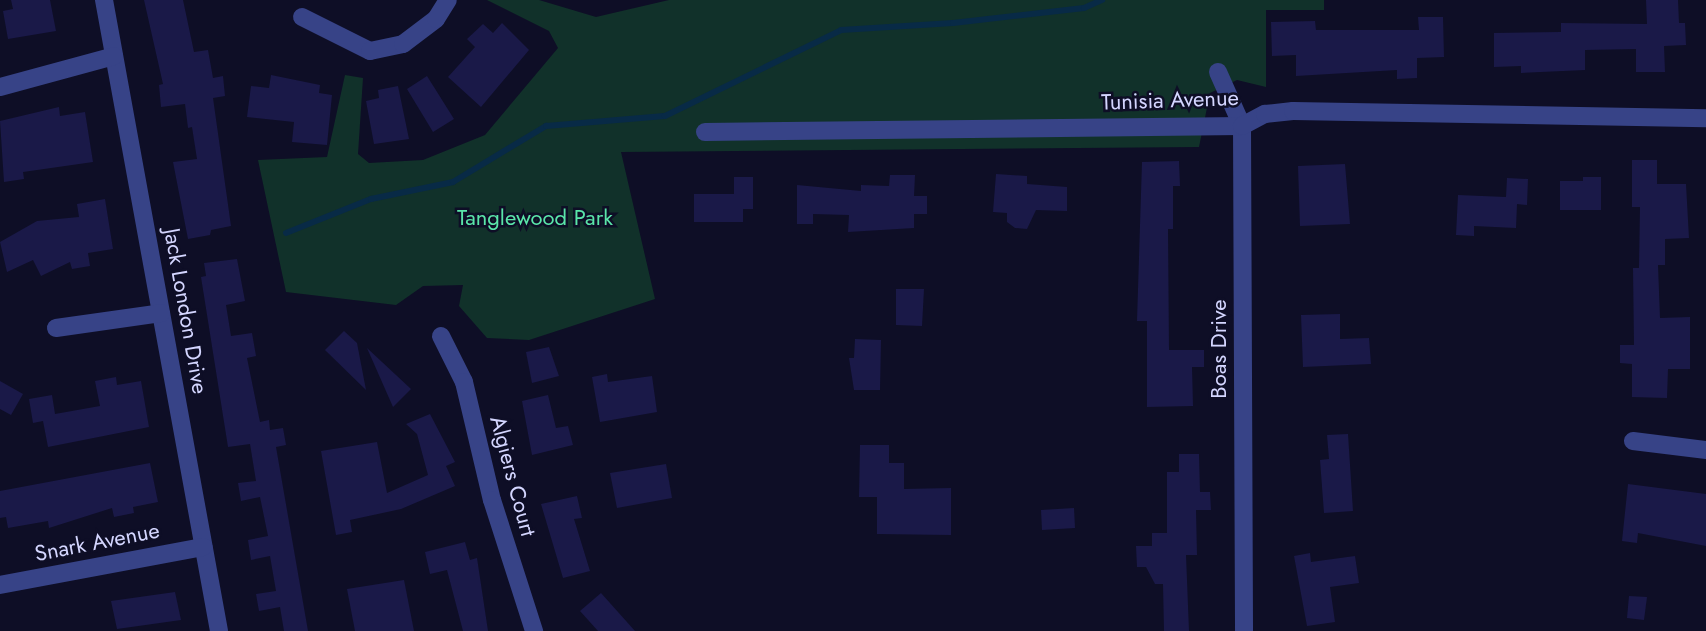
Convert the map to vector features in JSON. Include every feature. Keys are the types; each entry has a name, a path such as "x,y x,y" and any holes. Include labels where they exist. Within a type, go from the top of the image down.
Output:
{"street":[{"name":"Jack London Drive","path":"104,0 219,631"},
{"path":"302,17 370,51 403,44 436,19 448,0"},
{"path":"0,87 114,56"},
{"name":"Boas Drive","path":"1218,72 1242,126 1244,631"},
{"name":"Tunisia Avenue","path":"705,132 1242,126 1265,114 1293,111 1706,118"},
{"path":"56,328 161,313"},
{"name":"Algiers Court","path":"441,336 464,382 492,500 534,631"},
{"path":"1634,441 1706,450"},
{"name":"Snark Avenue","path":"0,585 203,547"}],"green space":[{"name":"Tanglewood Park","path":"487,0 539,0 596,17 669,0 1324,0 1324,10 1266,10 1266,87 1237,80 1210,93 1199,147 621,152 655,299 529,340 487,338 459,306 463,285 423,286 396,305 286,292 258,160 327,157 345,75 363,78 358,154 369,163 423,160 485,135 558,48 549,31"}],"building":[{"path":"11,0 50,0 56,31 8,39 3,11 13,9"},
{"path":"144,0 183,0 194,52 208,50 213,78 223,76 225,96 213,98 231,226 211,230 210,235 188,239 173,162 197,159 192,127 188,128 185,104 161,107 159,85 163,84"},
{"path":"1646,0 1678,0 1679,23 1685,23 1686,45 1664,46 1665,72 1636,72 1636,49 1585,50 1585,70 1521,73 1521,66 1494,67 1494,33 1561,32 1561,23 1647,24"},
{"path":"1418,17 1443,17 1444,57 1417,58 1417,78 1397,79 1397,70 1296,76 1296,55 1272,56 1271,22 1315,21 1316,30 1419,30"},
{"path":"502,23 529,50 481,107 448,77 475,47 467,39 483,24 493,33"},
{"path":"271,75 320,85 319,93 332,95 327,145 292,142 294,122 247,117 251,86 269,88"},
{"path":"427,76 454,119 433,132 407,89"},
{"path":"398,86 409,139 374,144 366,101 379,98 378,90"},
{"path":"59,107 60,116 85,112 93,162 23,172 24,179 4,182 0,121"},
{"path":"1632,160 1657,160 1657,184 1686,184 1689,238 1665,239 1665,265 1658,265 1660,318 1690,317 1690,369 1668,369 1667,398 1632,397 1632,364 1620,363 1620,345 1634,345 1633,268 1639,268 1640,207 1632,207"},
{"path":"1179,161 1180,186 1173,186 1173,229 1168,229 1169,350 1204,350 1204,367 1192,367 1193,406 1147,407 1147,321 1137,321 1142,162"},
{"path":"1345,164 1350,224 1300,226 1298,166"},
{"path":"996,174 1027,176 1027,184 1067,187 1067,211 1036,210 1027,229 1015,228 1007,222 1007,213 993,212"},
{"path":"890,175 915,175 914,196 927,196 927,214 914,214 914,228 848,232 849,215 813,214 813,224 797,224 797,185 861,191 861,185 889,186"},
{"path":"734,177 753,177 753,209 743,209 743,222 694,222 694,194 734,194"},
{"path":"1583,177 1601,177 1601,210 1560,210 1560,181 1583,181"},
{"path":"1507,178 1528,179 1527,205 1517,204 1516,228 1474,226 1474,236 1456,235 1458,195 1506,197"},
{"path":"105,199 113,249 88,253 90,266 72,269 70,262 41,276 33,260 7,272 0,242 37,221 79,217 77,204"},
{"path":"237,259 245,301 226,305 231,336 252,333 256,356 247,358 260,422 269,420 270,430 283,428 286,445 276,447 308,631 284,631 280,607 259,611 256,594 276,591 270,556 251,560 248,540 268,536 260,497 241,501 238,483 256,481 250,444 228,447 201,277 206,276 204,263"},
{"path":"896,289 924,289 922,326 896,325"},
{"path":"1340,314 1340,339 1369,338 1371,364 1303,367 1301,315"},
{"path":"344,331 357,343 366,390 325,350"},
{"path":"855,339 881,340 880,390 854,390 849,358 854,358"},
{"path":"549,347 559,376 532,383 526,352"},
{"path":"367,348 411,389 393,407"},
{"path":"607,374 608,382 652,376 657,412 600,422 592,377"},
{"path":"116,377 117,385 141,381 149,427 48,447 43,421 33,423 29,399 52,395 55,414 100,406 95,381"},
{"path":"0,381 23,394 11,415 0,409"},
{"path":"548,395 556,428 568,426 573,445 532,455 522,401"},
{"path":"430,414 455,462 446,466 455,486 401,509 350,520 352,532 336,535 321,451 377,442 387,493 428,475 417,434 406,424"},
{"path":"1348,434 1353,511 1324,513 1320,460 1329,459 1327,435"},
{"path":"860,445 889,445 889,463 904,463 904,489 951,488 951,535 877,534 877,497 859,497"},
{"path":"1179,454 1199,454 1200,492 1210,492 1211,510 1196,510 1197,555 1186,555 1189,631 1164,631 1163,584 1155,584 1146,567 1137,567 1136,546 1152,546 1152,533 1167,533 1167,472 1179,472"},
{"path":"150,463 158,502 133,507 134,513 114,517 112,508 49,528 48,521 8,528 6,517 0,518 0,491"},
{"path":"666,464 672,498 617,508 610,473"},
{"path":"1628,484 1706,494 1706,546 1638,533 1637,543 1622,541"},
{"path":"577,496 582,518 574,519 590,571 563,578 541,504"},
{"path":"1074,508 1075,528 1042,530 1041,510"},
{"path":"465,542 470,560 477,558 488,631 463,631 447,570 430,574 425,552"},
{"path":"1310,553 1311,562 1355,556 1359,583 1330,587 1335,622 1307,626 1294,556"},
{"path":"404,580 414,631 355,631 347,589"},
{"path":"175,592 181,620 117,629 111,601"},
{"path":"601,593 635,631 598,631 580,611"},
{"path":"1629,596 1647,597 1644,620 1627,618"}],"waterway":[{"path":"286,233 371,199 453,182 546,126 665,116 841,30 953,23 1084,8 1102,0"}]}
